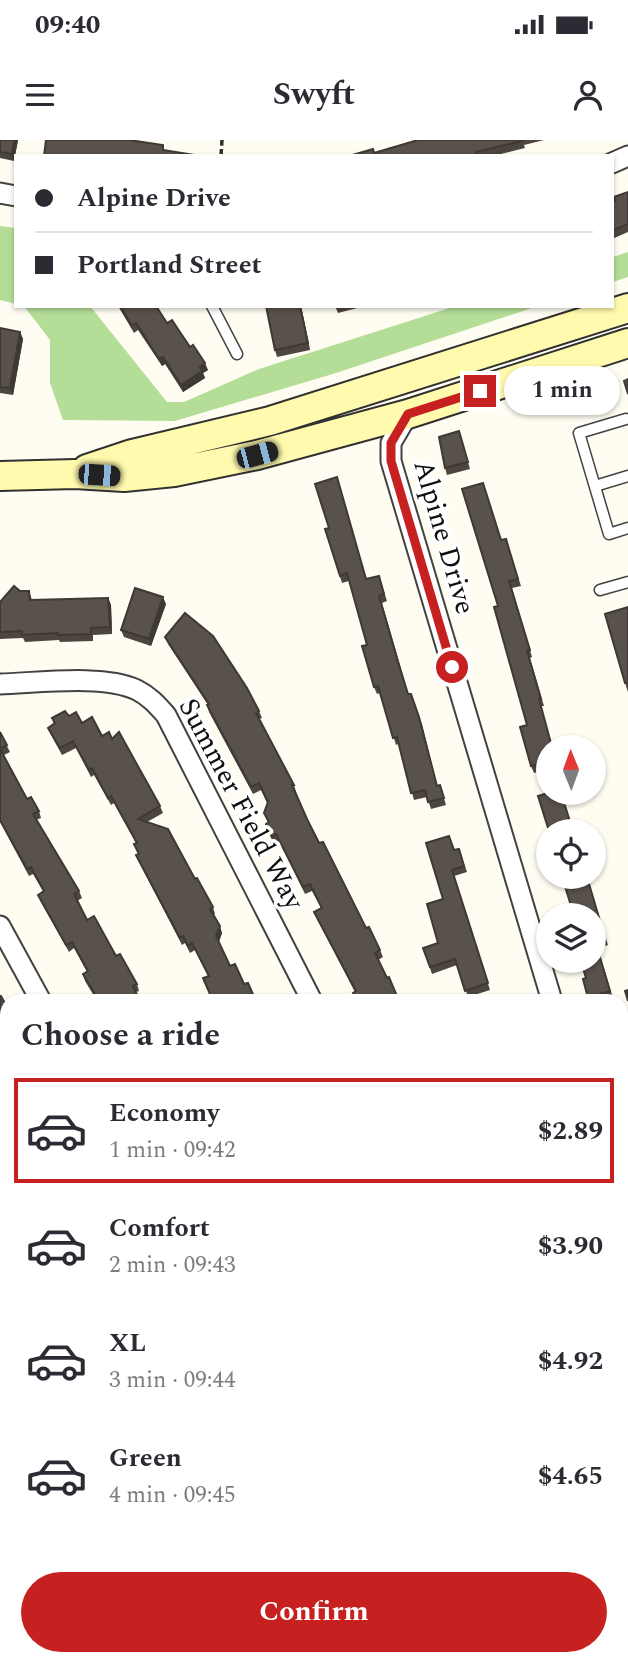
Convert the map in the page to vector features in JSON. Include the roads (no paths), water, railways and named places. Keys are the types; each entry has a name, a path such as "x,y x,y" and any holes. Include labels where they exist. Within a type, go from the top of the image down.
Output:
{"main road":[{"path":"75,474 132,454 270,421 628,308"},
{"path":"0,477 75,474 124,477 174,472 257,455 408,414 628,343"}],"street":[{"name":"Alpine Drive","path":"408,414 391,443 391,461 550,994"},
{"name":"Summer Field Way","path":"0,684 102,681 119,683 150,698 166,715 308,994"},
{"path":"0,926 37,994"}],"lane":[{"path":"213,308 237,354"},
{"path":"626,419 579,433 609,534 628,528"},
{"path":"595,486 628,476"},
{"path":"600,590 628,582"}]}
